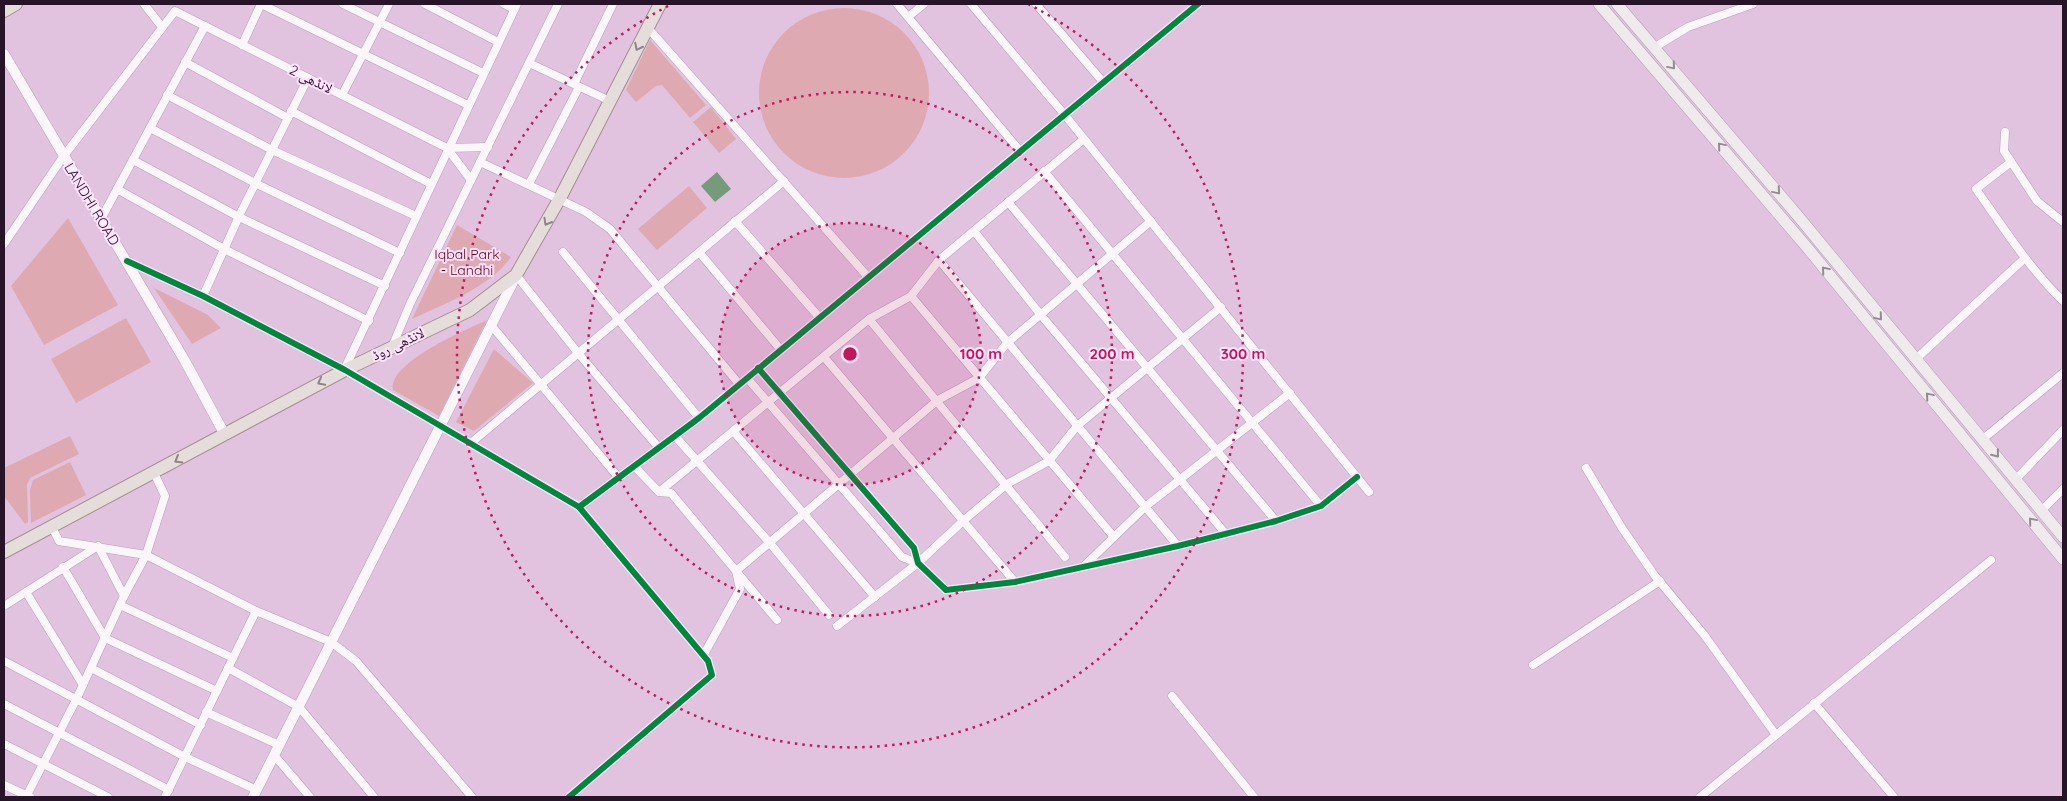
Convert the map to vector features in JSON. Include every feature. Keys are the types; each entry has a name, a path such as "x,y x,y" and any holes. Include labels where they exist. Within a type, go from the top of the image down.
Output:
{"main road":[{"path":"4,11 16,4"},
{"path":"1599,4 1805,245 2063,559"},
{"path":"1617,4 1656,47 2063,537"},
{"name":"لانڈھی روڈ","path":"4,552 345,370 470,310 516,275 560,198 648,28 657,5"}],"street":[{"path":"144,4 162,27"},
{"path":"4,244 63,157 162,27 182,4"},
{"path":"242,45 261,4 468,105"},
{"path":"343,4 483,73"},
{"path":"342,95 389,4"},
{"path":"425,4 498,42"},
{"path":"345,370 516,6 504,4"},
{"path":"392,347 410,304 558,4"},
{"path":"529,184 613,4"},
{"path":"897,4 1020,151"},
{"path":"908,17 924,4"},
{"path":"971,4 1064,114 1368,492"},
{"path":"1036,4 1103,82"},
{"path":"578,507 699,418 1198,4"},
{"path":"1656,47 1688,27 1753,4"},
{"name":"لانڈھی 2","path":"175,11 448,148"},
{"path":"101,219 205,26"},
{"path":"648,28 868,277"},
{"name":"LANDHI ROAD","path":"4,54 63,157 127,261 224,433"},
{"path":"186,62 431,184"},
{"path":"529,63 610,101"},
{"path":"203,296 255,183 308,78"},
{"path":"167,96 272,150 416,216"},
{"path":"150,128 255,183 400,253"},
{"path":"2005,132 2004,151 2011,162 2037,201 2063,222"},
{"path":"659,492 699,461 869,319 911,296 939,260 1084,139"},
{"path":"448,148 488,147"},
{"path":"448,148 471,180"},
{"path":"132,160 239,217 385,286"},
{"path":"480,162 560,198 586,212 610,229 739,384"},
{"path":"2011,162 1976,188 2025,258 2049,288 2063,301"},
{"path":"1044,171 1321,506"},
{"path":"471,442 542,385 657,286 784,181"},
{"path":"117,189 224,249 369,320"},
{"path":"1008,202 1276,521"},
{"path":"735,221 819,318"},
{"path":"736,571 938,400 979,378 1007,343 1151,222"},
{"path":"974,231 1040,314 1226,534"},
{"path":"563,252 699,418"},
{"path":"698,252 781,350"},
{"path":"1916,358 2025,258"},
{"path":"939,260 1178,546"},
{"path":"127,261 203,296 345,370 471,442 578,507 703,656 712,675 569,797"},
{"path":"4,661 255,794 516,275 578,353 659,448"},
{"path":"911,296 1114,537"},
{"path":"837,626 918,563 963,521 1007,484 1049,461 1077,426 1220,307"},
{"path":"869,319 1007,484 1065,558"},
{"path":"491,325 619,478"},
{"path":"824,357 1015,582"},
{"path":"758,368 914,548 918,563"},
{"path":"1983,439 2063,373"},
{"path":"747,378 902,557 918,563 946,590 1015,582 1178,546 1276,521 1321,506 1357,477"},
{"path":"1083,567 1145,506 1290,393"},
{"path":"2016,479 2063,430"},
{"path":"734,432 802,514 875,597"},
{"path":"675,436 769,542 829,615"},
{"path":"634,466 659,492 671,492 777,620"},
{"path":"1586,468 1622,528 1660,581 1705,636 1776,735"},
{"path":"4,784 28,797 76,700 124,596 146,554 165,496 154,473"},
{"path":"2041,511 2063,489"},
{"path":"52,527 59,541 146,554 256,611 331,642 356,661 472,797"},
{"path":"4,606 98,546"},
{"path":"98,546 124,596"},
{"path":"1700,797 1991,560"},
{"path":"63,567 105,638 217,690"},
{"path":"703,656 740,589 736,571"},
{"path":"1533,665 1660,581"},
{"path":"26,592 83,685"},
{"path":"120,605 233,658"},
{"path":"4,704 167,794 256,611"},
{"path":"91,668 201,724"},
{"path":"228,668 299,707 374,797"},
{"path":"1172,696 1254,797"},
{"path":"1814,703 1894,797"},
{"path":"206,712 277,750 310,797"},
{"path":"4,744 108,797"}],"green space":[{"path":"836,8 852,8 877,14 898,27 910,39 923,60 929,93 923,126 910,147 898,159 877,172 852,178 836,178 811,172 790,159 778,147 765,126 759,101 759,85 765,60 778,39 790,27 811,14"},
{"path":"650,40 706,105 690,118 662,85 656,86 636,102 626,90"},
{"path":"711,107 736,139 719,153 693,122"},
{"path":"689,186 707,208 657,250 638,229"},
{"path":"68,218 118,305 44,345 11,286"},
{"name":"Iqbal Park - Landhi","path":"457,225 511,257 491,278 479,286 452,301 412,319"},
{"path":"154,288 208,315 221,328 192,344"},
{"path":"126,318 151,362 76,403 51,359"},
{"path":"487,320 439,416 393,390 395,379 415,358 447,339"},
{"path":"494,349 533,383 474,431 456,422"},
{"path":"70,436 79,454 30,478 27,485 28,522 25,524 4,496 4,468"},
{"path":"70,462 86,495 31,523 30,490 33,480"}],"shaded area":[{"path":"717,172 731,189 715,202 701,186"}],"cycle path":[{"path":"579,507 699,418 1198,4"},
{"path":"127,261 203,296 345,370 579,507 708,661 712,675 569,797"},
{"path":"758,368 914,548 918,563 946,590 1015,582 1178,546 1276,521 1321,506 1357,477"}]}
